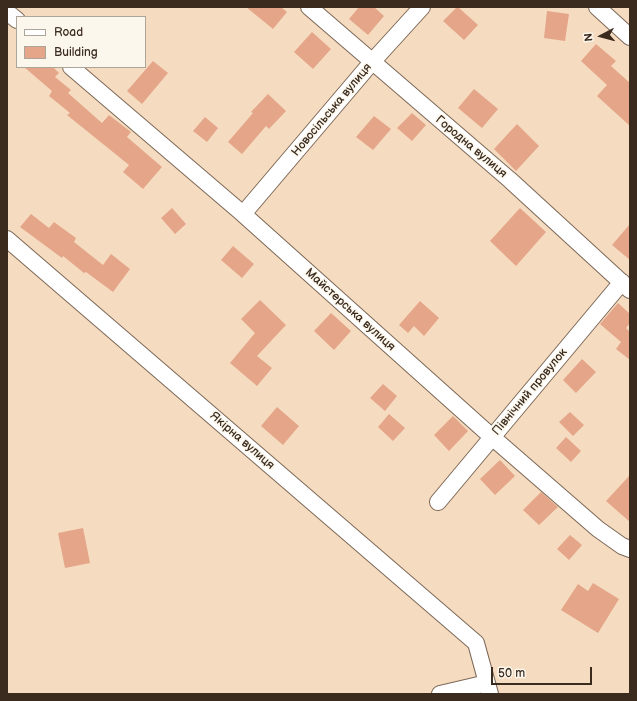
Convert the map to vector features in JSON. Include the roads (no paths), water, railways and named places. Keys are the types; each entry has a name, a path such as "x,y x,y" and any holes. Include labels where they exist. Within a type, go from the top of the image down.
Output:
{"street":[{"name":"Городна вулиця","path":"309,7 510,180 626,286"},
{"name":"Новосільська вулиця","path":"243,214 372,62 422,7"},
{"path":"597,7 630,37"},
{"path":"7,12 16,19"},
{"name":"Майстерська вулиця","path":"72,68 243,214 492,437 598,529 622,546 630,549"},
{"name":"Якірна вулиця","path":"7,239 476,643 488,688"},
{"name":"Північний провулок","path":"438,502 492,437 626,286"},
{"path":"440,694 488,688"}]}
